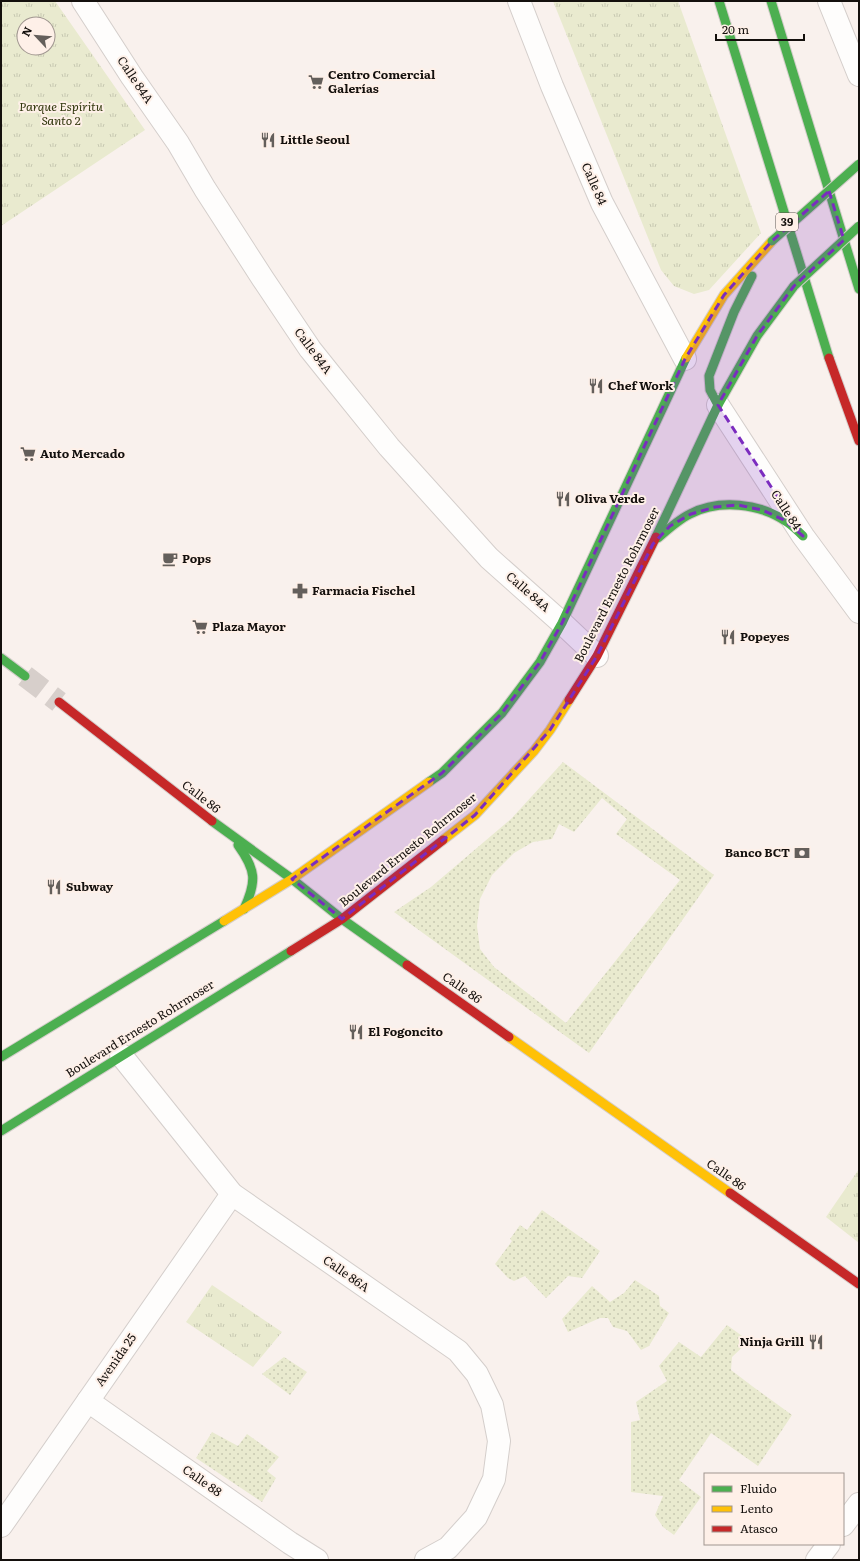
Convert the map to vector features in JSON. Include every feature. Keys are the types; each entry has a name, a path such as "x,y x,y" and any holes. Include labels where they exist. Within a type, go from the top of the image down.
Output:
{"main road":[{"name":"39","path":"719,1 827,349 859,441"},
{"path":"771,1 859,289"},
{"path":"1,1057 292,879 442,773 502,713 540,662 562,623 685,359 724,295 769,244 859,164"},
{"name":"Boulevard Ernesto Rohrmoser","path":"1,1130 342,918 475,815 534,751 550,730 597,656 653,544 718,405 756,336 794,286 859,226"},
{"path":"718,405 710,390 709,376 734,312 769,244"},
{"path":"653,544 670,526 691,514 714,507 738,505 762,510 784,520 803,536"},
{"path":"1,658 25,676"},
{"name":"Calle 86","path":"59,702 231,836 292,879 342,918 859,1284"},
{"path":"231,836 250,861 255,877 253,892 244,909"}],"street":[{"name":"Calle 84A","path":"83,1 132,77 178,143 205,189 310,349 389,447 489,558 597,656"},
{"name":"Calle 84","path":"519,1 552,86 602,203 685,359"},
{"path":"829,1 859,75"},
{"name":"Calle 84","path":"718,405 803,536 859,612"},
{"name":"Calle 86A","path":"121,1055 232,1194 458,1352 477,1374 492,1405 499,1441 494,1479 476,1517 448,1548 426,1560"},
{"name":"Avenida 25","path":"1,1526 232,1194"},
{"name":"Calle 88","path":"88,1401 290,1543 317,1560"},
{"path":"844,1524 859,1504"},
{"path":"818,1560 828,1545"}],"highlighted area":[{"path":"829,191 844,240 794,286 757,336 718,405 803,536 784,520 762,510 738,505 715,507 691,514 670,526 653,544 597,656 550,730 475,815 342,919 292,879 442,773 502,713 540,662 562,623 685,359 724,295 772,241"}],"green space":[{"name":"Parque Espíritu Santo 2","path":"1,1 55,1 145,130 1,226"},
{"path":"553,1 678,1 761,233 709,290 694,294 674,286 661,270"},
{"path":"563,762 714,875 589,1053 394,912 431,887 511,819","holes":["602,798 627,819 616,834 680,880 566,1023 494,967 480,949 477,926 480,899 492,875 514,853 533,842 552,839 559,824 574,832"]},
{"path":"859,1169 859,1243 826,1217"},
{"path":"542,1210 600,1251 582,1278 568,1276 546,1298 525,1276 514,1281 508,1278 495,1264 512,1241 510,1239 520,1225 527,1230"},
{"path":"635,1280 659,1296 660,1306 669,1313 649,1346 641,1350 627,1331 613,1327 608,1318 600,1318 568,1332 562,1319 592,1286 610,1302 624,1293"},
{"path":"212,1285 282,1332 253,1367 186,1322"},
{"path":"727,1325 749,1341 732,1357 731,1370 792,1415 758,1466 711,1433 679,1480 701,1497 674,1535 663,1527 655,1515 663,1496 631,1492 631,1422 640,1420 636,1402 667,1381 659,1366 679,1342 701,1357"},
{"path":"284,1357 307,1372 290,1395 262,1374"},
{"path":"212,1432 238,1446 247,1434 279,1457 267,1471 276,1478 262,1502 196,1458"}],"tunnel":[{"path":"25,676 59,702"}],"traffic: fast":[{"path":"719,1 829,358"},
{"path":"771,1 859,289"},
{"path":"772,241 859,164"},
{"path":"794,286 859,226"},
{"path":"718,405 710,390 709,376 734,312 752,276"},
{"path":"656,537 718,405 757,336 794,286"},
{"path":"429,782 442,773 502,713 540,662 562,623 686,358"},
{"path":"658,538 669,528 690,514 701,509 726,505 739,505 765,511 787,522 803,536"},
{"path":"1,658 25,676"},
{"path":"212,821 292,879 342,919 407,965"},
{"path":"238,845 248,862 253,876 251,891 244,909"},
{"path":"1,1057 224,921"},
{"path":"1,1131 291,951"}],"traffic: slow":[{"path":"686,358 724,295 772,241"},
{"path":"443,840 475,815 534,751 550,730 569,700"},
{"path":"224,921 292,879 429,782"},
{"path":"509,1037 730,1193"}],"traffic: jam":[{"path":"829,358 859,441"},
{"path":"569,700 597,656 656,537"},
{"path":"59,702 212,821"},
{"path":"291,951 342,919 443,840"},
{"path":"407,965 509,1037"},
{"path":"730,1193 859,1284"}],"place":[{"name":"Centro Comercial Galerías","path":"316,82"},
{"name":"Little Seoul","path":"268,140"},
{"name":"Chef Work","path":"596,386"},
{"name":"Auto Mercado","path":"28,454"},
{"name":"Oliva Verde","path":"563,499"},
{"name":"Pops","path":"170,559"},
{"name":"Farmacia Fischel","path":"300,591"},
{"name":"Plaza Mayor","path":"200,627"},
{"name":"Popeyes","path":"728,637"},
{"name":"Banco BCT","path":"802,853"},
{"name":"Subway","path":"54,887"},
{"name":"El Fogoncito","path":"356,1032"},
{"name":"Ninja Grill","path":"816,1342"}]}
